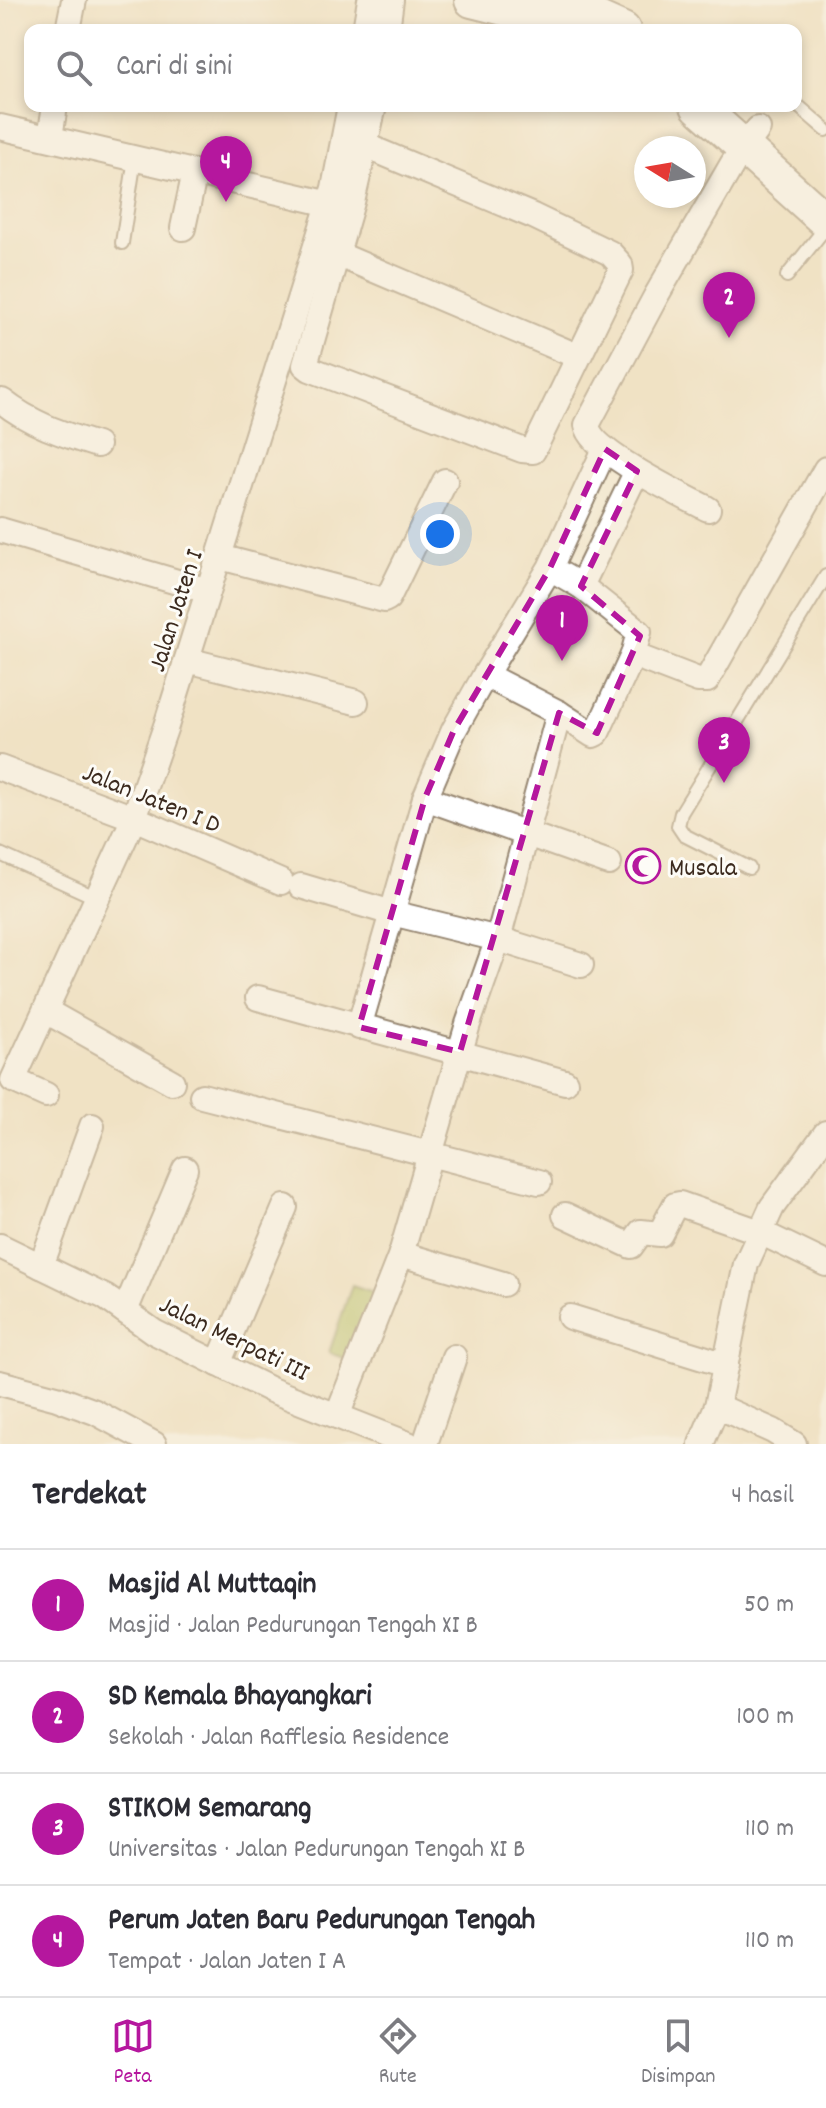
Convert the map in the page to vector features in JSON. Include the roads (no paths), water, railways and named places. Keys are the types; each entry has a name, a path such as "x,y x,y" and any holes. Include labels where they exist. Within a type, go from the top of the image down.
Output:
{"main road":[{"path":"472,0 532,15 567,8 608,24"},
{"path":"708,112 751,137 826,192"},
{"path":"735,112 751,137 826,221"}],"street":[{"path":"69,24 74,0"},
{"path":"366,24 370,0"},
{"path":"388,24 391,0"},
{"path":"50,137 54,112"},
{"name":"Jalan Jaten I","path":"46,1095 7,1081 46,1011 134,818 220,557 330,204 349,112"},
{"path":"366,146 533,216 610,253 620,264 621,270 577,356 536,447 529,451 305,365 373,112"},
{"path":"0,127 330,204"},
{"path":"708,509 637,471 605,449 589,432 587,425 656,296 751,137"},
{"path":"183,228 195,172"},
{"path":"337,254 577,356"},
{"path":"1,405 50,430 97,445"},
{"path":"359,1027 425,798 454,730 550,568 605,449"},
{"path":"633,655 698,680 707,680 826,469"},
{"path":"581,586 637,471"},
{"path":"220,557 384,600 388,598 445,481"},
{"path":"0,530 208,591"},
{"path":"485,675 559,713 589,734 597,733 633,655 639,632 581,586 550,568"},
{"path":"187,660 356,702"},
{"path":"337,1416 401,1254 460,1052 498,939 559,713"},
{"name":"Jalan Jaten I D","path":"0,768 134,818 291,884 498,939 581,965"},
{"path":"425,798 609,863"},
{"path":"258,998 565,1082"},
{"path":"46,1011 172,1082"},
{"path":"202,1096 539,1182"},
{"path":"41,1266 92,1126"},
{"path":"701,1444 717,1406 746,1264 772,1207 826,1133"},
{"path":"125,1311 185,1169"},
{"path":"565,1215 629,1246 641,1232 660,1234 677,1204 760,1232 826,1264"},
{"path":"218,1364 285,1207"},
{"path":"0,1274 3,1248"},
{"name":"Jalan Merpati III","path":"3,1248 105,1297 154,1332 271,1390 408,1444"},
{"path":"401,1254 503,1284"},
{"path":"570,1317 726,1365"},
{"path":"425,1444 454,1357"},
{"path":"0,1383 95,1412 154,1444"},
{"path":"717,1406 794,1444"}],"lane":[{"path":"802,109 826,130"},
{"path":"122,243 135,158"},
{"path":"787,276 826,227"},
{"path":"749,868 684,835 678,826 681,813 826,576"},
{"path":"0,854 97,898"}],"place":[{"name":"Perum Jaten Baru Pedurungan Tengah","path":"226,202"},
{"name":"SD Kemala Bhayangkari","path":"729,338"},
{"name":"Masjid Al Muttaqin","path":"562,661"},
{"name":"STIKOM Semarang","path":"724,783"},
{"name":"Musala","path":"643,866"}]}
